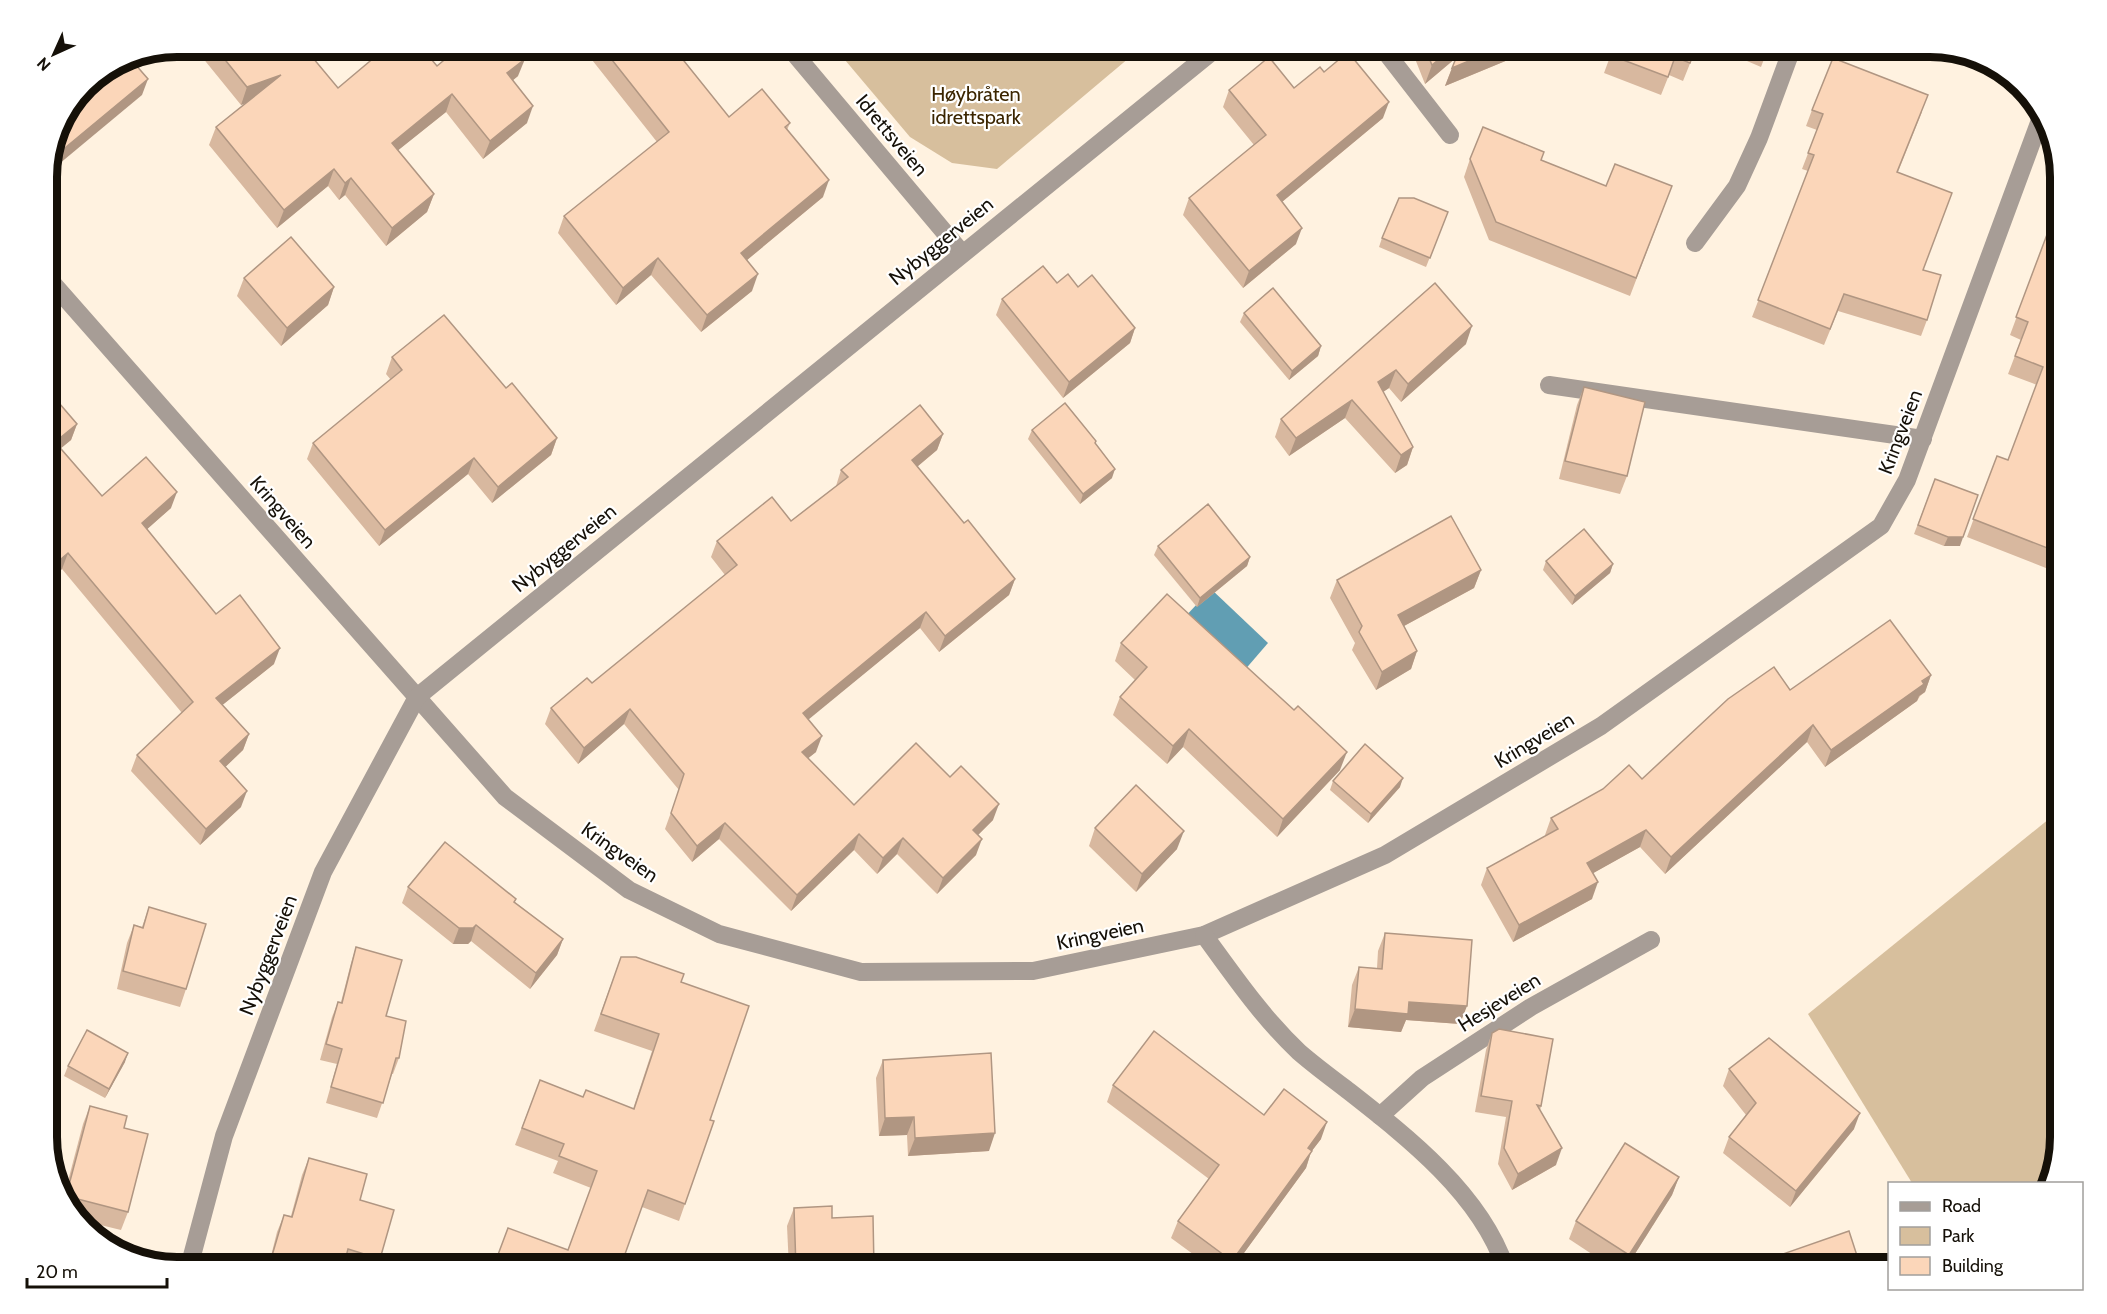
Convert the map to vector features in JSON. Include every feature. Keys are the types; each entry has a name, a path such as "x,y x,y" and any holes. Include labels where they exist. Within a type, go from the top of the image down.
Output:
{"street":[{"name":"Idrettsveien","path":"797,57 962,253"},
{"name":"Nybyggerveien","path":"192,1257 224,1136 323,872 417,697 1205,57"},
{"path":"1390,57 1450,135"},
{"path":"1695,243 1737,186 1759,138 1789,57"},
{"name":"Kringveien","path":"57,288 506,797 629,890 719,934 861,972 1033,971 1204,935 1385,855 1601,726 1881,526 1907,480 2038,125"},
{"path":"1549,385 1923,439"},
{"path":"1204,935 1264,1017 1300,1053 1380,1116 1432,1162 1464,1196 1497,1245 1501,1257"},
{"name":"Hesjeveien","path":"1380,1116 1422,1078 1531,1007 1651,940"}],"green space":[{"name":"Høybråten idrettspark","path":"842,57 1130,57 997,169 952,163 910,137"},
{"path":"2050,818 2050,1137 2049,1153 2041,1182 1911,1182 1808,1014"}],"water":[{"path":"1211,589 1268,643 1243,672 1184,618"}],"building":[{"path":"223,57 312,57 338,88 375,57 429,57 437,66 448,57 523,57 525,59 507,73 533,106 490,141 452,94 392,143 434,194 392,228 351,178 345,183 334,169 284,210 216,127 281,75 247,87"},
{"path":"610,57 681,57 729,117 762,89 790,123 785,127 829,180 741,253 758,274 707,315 658,258 623,288 564,216 669,132"},
{"path":"1269,57 1294,88 1320,67 1324,72 1342,57 1352,57 1389,102 1277,195 1302,228 1249,271 1189,198 1266,135 1229,90"},
{"path":"1429,57 1442,57 1432,65"},
{"path":"1456,57 1478,57 1452,68"},
{"path":"1615,57 1675,57 1668,77"},
{"path":"1675,57 1692,57 1690,63"},
{"path":"1833,58 1928,95 1897,172 1952,193 1923,270 1941,275 1927,320 1844,294 1830,329 1758,300 1814,155 1808,153 1823,114 1812,110"},
{"path":"135,64 148,79 60,152 63,138 77,110 110,77"},
{"path":"1483,127 1544,152 1541,160 1606,186 1615,164 1672,186 1636,278 1496,222 1470,159"},
{"path":"1399,198 1414,198 1448,212 1430,258 1382,238"},
{"path":"2050,227 2050,549 1973,519 1997,456 2008,460 2043,367 2015,356 2028,322 2016,317"},
{"path":"291,237 334,287 287,328 244,278"},
{"path":"1043,266 1057,283 1068,274 1078,287 1092,275 1135,328 1069,382 1002,299"},
{"path":"1435,283 1472,326 1408,384 1396,370 1378,382 1413,447 1401,455 1352,400 1296,438 1281,419"},
{"path":"1273,288 1321,346 1292,371 1244,313"},
{"path":"444,315 506,388 512,383 557,438 498,487 474,458 385,530 313,443 402,370 392,357"},
{"path":"1584,387 1645,402 1627,476 1565,461"},
{"path":"57,401 77,424 57,440"},
{"path":"1065,403 1115,469 1083,494 1032,430"},
{"path":"920,405 943,434 912,460 964,523 968,520 1015,579 945,636 926,612 803,713 822,736 802,752 854,805 916,743 950,777 961,766 999,804 973,830 982,839 943,878 903,838 883,858 859,834 797,895 725,823 697,846 671,813 684,774 630,709 584,748 551,708 587,678 592,683 737,565 717,541 772,497 791,521 848,477 841,470"},
{"path":"57,444 102,496 146,457 177,492 142,523 216,614 240,595 280,648 216,698 249,734 220,761 247,791 206,829 137,755 193,702 68,553 57,562"},
{"path":"1935,479 1978,495 1963,537 1948,537 1918,525"},
{"path":"1208,504 1250,557 1200,598 1158,546"},
{"path":"1451,516 1481,570 1398,615 1417,651 1382,672 1359,632 1362,626 1337,580"},
{"path":"1584,529 1613,564 1575,596 1546,561"},
{"path":"1167,594 1294,710 1298,706 1347,752 1283,819 1189,729 1173,746 1120,697 1147,667 1121,643"},
{"path":"1890,620 1931,675 1922,681 1924,684 1831,750 1813,725 1671,857 1646,830 1587,863 1598,882 1519,925 1487,868 1558,829 1551,818 1603,789 1629,765 1642,779 1728,699 1774,667 1790,690"},
{"path":"1365,744 1403,778 1371,814 1333,781"},
{"path":"1136,785 1184,831 1142,874 1095,828"},
{"path":"445,842 516,899 514,902 563,939 536,973 476,925 473,928 459,928 408,887"},
{"path":"149,907 206,924 186,989 123,971 134,925 143,928"},
{"path":"1385,933 1472,940 1467,1006 1409,1002 1408,1014 1355,1009 1359,967 1382,969"},
{"path":"356,947 402,960 386,1016 406,1021 399,1058 396,1058 383,1103 331,1087 342,1049 326,1044 338,1002 342,1003"},
{"path":"621,957 636,957 684,974 681,982 749,1006 710,1120 714,1121 685,1204 648,1190 624,1257 497,1257 508,1228 568,1250 597,1171 559,1156 564,1144 522,1128 540,1080 583,1097 586,1090 634,1109 659,1034 601,1014"},
{"path":"1499,1029 1553,1039 1541,1106 1537,1105 1562,1148 1518,1174 1504,1148 1512,1101 1481,1096 1492,1033"},
{"path":"87,1030 128,1053 109,1089 68,1066"},
{"path":"1154,1031 1264,1115 1284,1089 1327,1122 1308,1148 1312,1151 1235,1257 1227,1257 1178,1221 1219,1165 1113,1085"},
{"path":"1769,1038 1860,1113 1796,1191 1729,1137 1756,1103 1729,1069"},
{"path":"991,1053 995,1133 915,1138 914,1117 885,1118 883,1060"},
{"path":"90,1106 127,1116 124,1128 148,1134 128,1212 74,1198 68,1188"},
{"path":"1625,1143 1679,1177 1629,1255 1576,1221"},
{"path":"309,1158 367,1174 360,1200 394,1210 381,1257 348,1249 346,1257 272,1257 284,1215 292,1217"},
{"path":"832,1206 832,1218 873,1216 874,1257 796,1257 794,1208"},
{"path":"1849,1231 1857,1257 1775,1257"}]}
